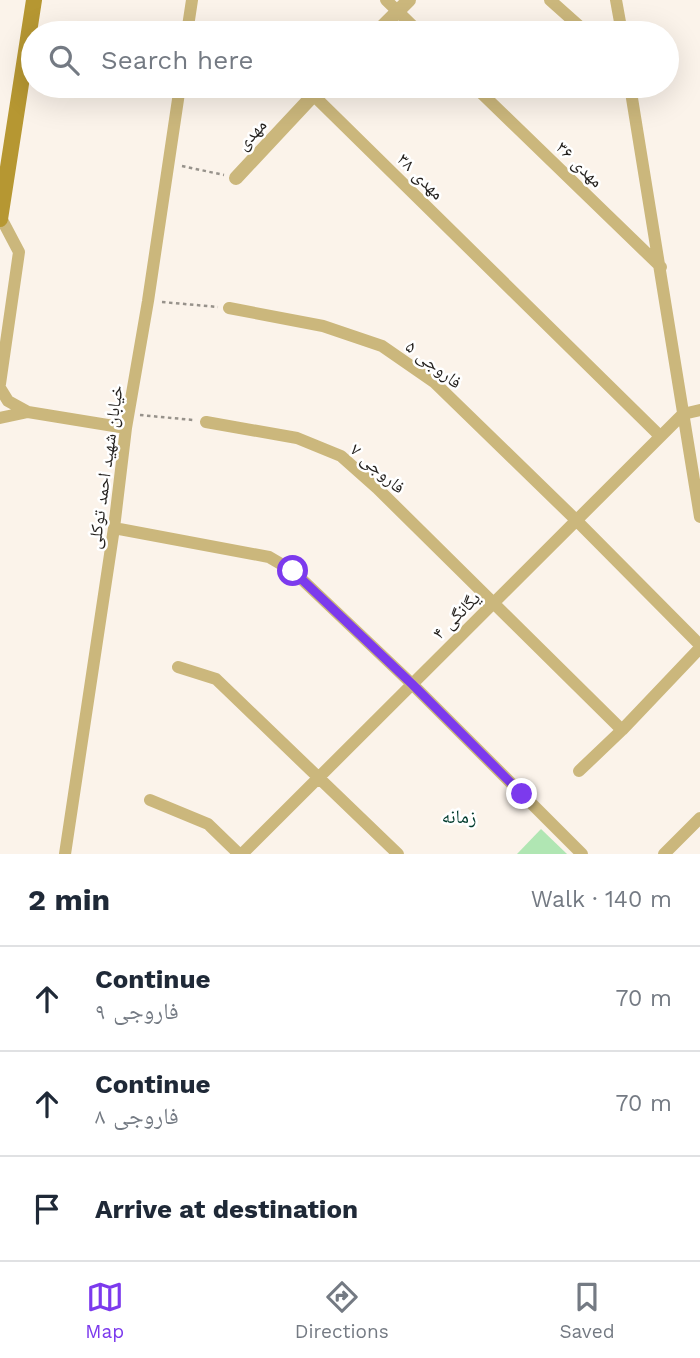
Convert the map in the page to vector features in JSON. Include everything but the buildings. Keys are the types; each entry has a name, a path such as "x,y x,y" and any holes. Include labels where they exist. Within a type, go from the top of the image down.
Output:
{"main road":[{"path":"31,21 34,0"},
{"path":"0,218 21,83"}],"street":[{"path":"189,21 192,0"},
{"path":"386,0 408,21"},
{"path":"388,21 409,0"},
{"path":"550,0 574,21"},
{"path":"616,0 620,21"},
{"name":"خیابان شهید احمد توکلی","path":"65,854 114,528 126,428 178,98"},
{"name":"مهدی","path":"236,178 304,98"},
{"name":"مهدی ۳۸","path":"323,98 660,436"},
{"name":"مهدی ۳۶","path":"486,98 661,268"},
{"path":"632,98 700,517"},
{"path":"0,218 19,252 0,386 8,401 28,412 126,428"},
{"name":"فاروجی ۵","path":"229,308 323,326 382,346 434,382 700,646"},
{"path":"682,414 700,410"},
{"path":"0,418 28,412"},
{"name":"یگانگی ۴","path":"240,854 682,414"},
{"name":"فاروجی ۷","path":"206,422 297,438 341,456 377,488 622,730"},
{"path":"114,528 269,557 293,571 412,684 582,854"},
{"path":"579,771 622,730 700,646"},
{"path":"178,667 216,680 398,854"},
{"path":"150,800 208,824 240,854"},
{"path":"664,854 700,818"}],"path":[{"path":"169,164 236,178"},
{"path":"148,301 229,308"},
{"path":"130,414 206,422"}],"green space":[{"path":"541,829 567,854 517,854"}],"district":[{"name":"زمانه","path":"459,816"}],"route":[{"path":"293,571 522,794"}]}
